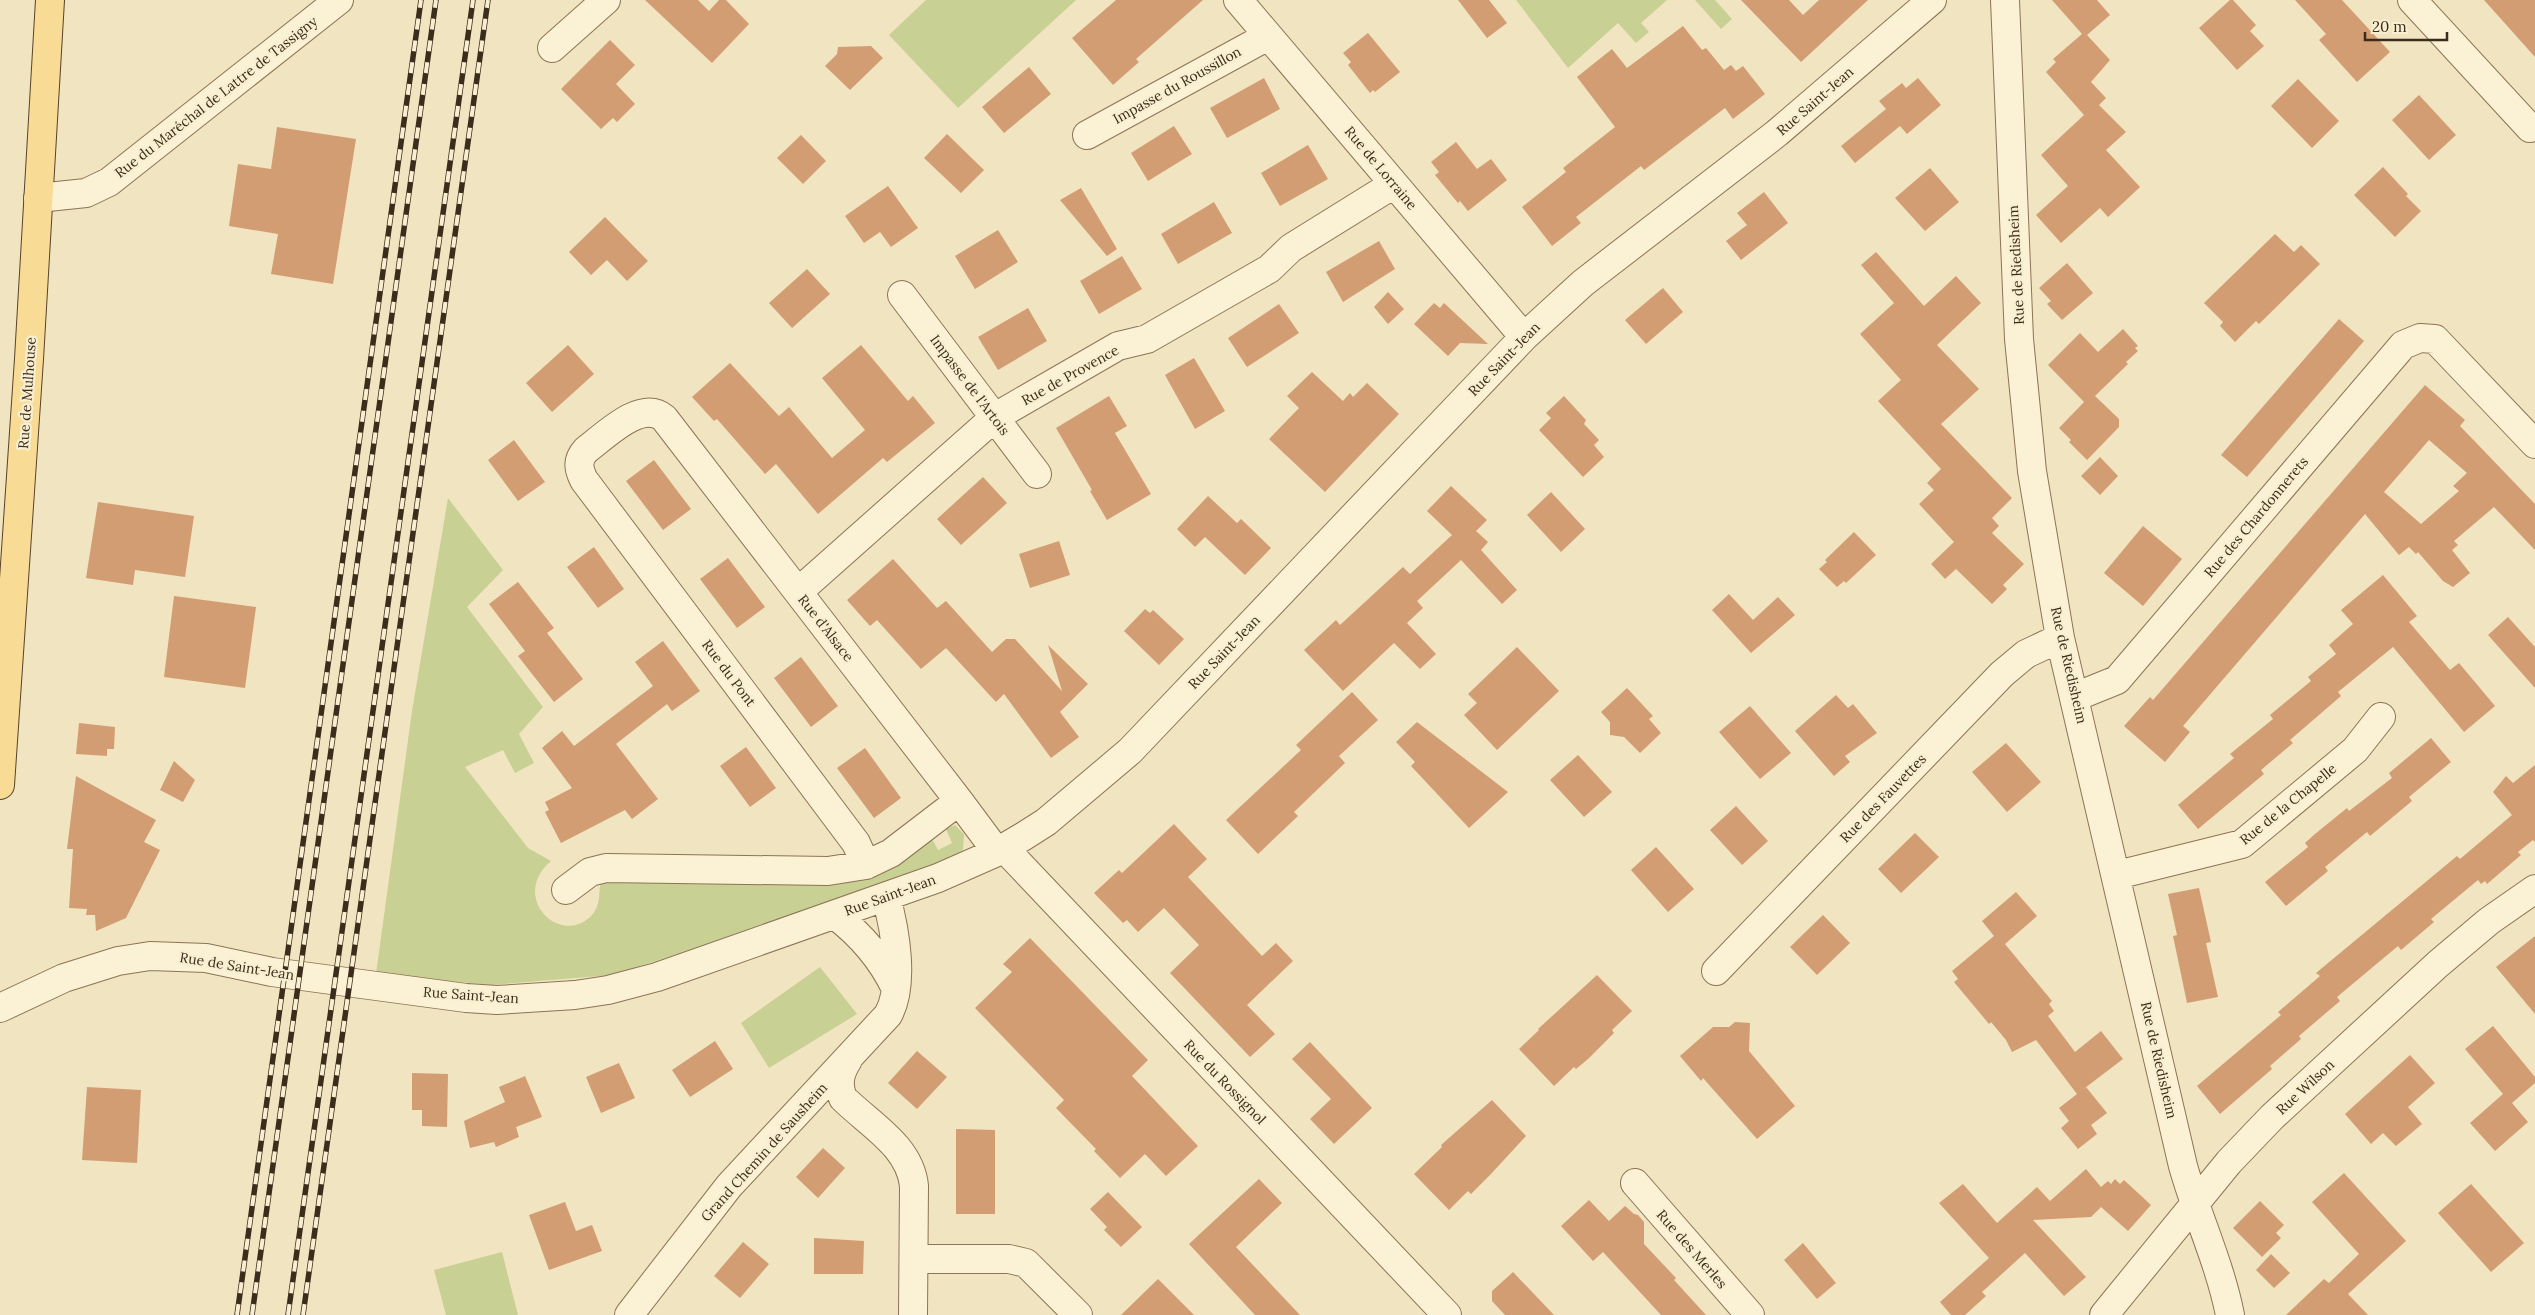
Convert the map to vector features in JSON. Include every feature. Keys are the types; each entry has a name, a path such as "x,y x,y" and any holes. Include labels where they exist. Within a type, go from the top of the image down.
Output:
{"main road":[{"name":"Rue de Mulhouse","path":"0,785 50,0"}],"street":[{"name":"Rue du Maréchal de Lattre de Tassigny","path":"38,198 78,195 92,191 109,182 339,0"},
{"path":"552,48 606,0"},
{"name":"Rue de Lorraine","path":"1238,0 1524,337"},
{"name":"Rue Saint-Jean","path":"362,984 434,994 498,1000 583,994 657,977 947,875 1000,850 1046,822 1130,751 1524,337 1583,283 1777,134 1932,0"},
{"name":"Rue de Riedisheim","path":"2005,0 2019,339 2032,471 2060,638 2076,697 2193,1204 2211,1250 2230,1315"},
{"path":"2412,0 2530,128"},
{"name":"Impasse du Roussillon","path":"1087,135 1268,36"},
{"name":"Rue de Provence","path":"798,592 995,417 1118,346 1147,339 1269,269 1291,248 1394,184"},
{"name":"Impasse de l'Artois","path":"902,295 1037,474"},
{"name":"Rue des Chardonnerets","path":"2076,697 2117,680 2403,345 2420,338 2435,339 2535,444"},
{"name":"Rue d'Alsace","path":"649,411 657,412 664,418 959,801 1000,850"},
{"name":"Rue du Pont","path":"649,411 634,415 586,450 580,456 580,473 856,843 866,865"},
{"name":"Rue des Fauvettes","path":"1716,971 2002,674 2026,654 2060,638"},
{"name":"Rue de la Chapelle","path":"2117,875 2242,844 2354,750 2381,717"},
{"path":"566,890 590,872 606,868 828,871 866,865 891,853 959,801"},
{"name":"Rue du Rossignol","path":"1000,850 1447,1315"},
{"name":"Rue Wilson","path":"2104,1315 2229,1162 2286,1104 2438,964 2489,921 2535,888"},
{"name":"Grand Chemin de Sausheim","path":"629,1315 729,1186 888,1015 896,998 896,989 894,935 886,897"},
{"path":"835,915 851,928 876,955 896,989"},
{"name":"Rue de Saint-Jean","path":"0,1008 64,978 118,962 150,956 206,958 272,972 362,984"},
{"path":"850,1058 840,1078 840,1091 843,1098 900,1150 912,1171 913,1315"},
{"name":"Rue des Merles","path":"1635,1183 1750,1315"},
{"path":"914,1259 1009,1260 1026,1263 1078,1315"}],"green space":[{"path":"926,0 1076,0 958,108 889,35"},
{"path":"1516,0 1667,0 1641,23 1649,32 1636,43 1618,23 1568,68"},
{"path":"1695,0 1715,0 1732,19 1721,29"},
{"path":"448,498 503,570 467,607 543,707 519,734 534,763 515,773 503,750 465,767 528,848 551,861 539,875 535,890 537,903 544,914 555,922 567,926 580,924 592,915 598,905 600,886 603,879 826,882 931,837 938,850 952,843 946,829 955,825 964,834 963,850 945,862 768,925 612,975 491,985 376,974 412,711"},
{"path":"820,967 857,1014 769,1068 741,1023"},
{"path":"502,1252 518,1315 446,1315 434,1270"}],"building":[{"path":"645,0 698,0 709,11 719,0 726,0 749,24 712,63"},
{"path":"1116,0 1203,0 1136,59 1139,62 1113,85 1072,38"},
{"path":"1458,0 1489,0 1507,23 1487,38"},
{"path":"1741,0 1789,0 1803,15 1819,0 1868,0 1801,62"},
{"path":"2052,0 2097,0 2110,15 2087,35 2110,60 2091,82 2106,98 2099,105 2126,132 2106,150 2140,187 2108,217 2100,208 2061,243 2036,215 2068,186 2041,155 2084,115 2046,72 2056,62 2053,59 2082,34"},
{"path":"2230,0 2233,0 2256,25 2250,31 2264,46 2237,70 2199,28"},
{"path":"2295,0 2342,0 2390,52 2357,82 2319,40 2326,34"},
{"path":"2484,0 2535,0 2535,57"},
{"path":"1683,26 1702,50 1706,48 1724,70 1731,65 1736,71 1743,66 1765,94 1733,119 1725,108 1644,170 1641,166 1576,217 1581,223 1552,246 1522,207 1566,172 1563,168 1615,127 1577,77 1612,49 1627,68"},
{"path":"1368,33 1400,72 1375,92 1373,90 1370,93 1348,65 1351,62 1343,53"},
{"path":"610,40 635,65 616,84 635,104 617,122 613,118 601,129 561,89"},
{"path":"871,46 883,58 850,90 825,66 837,54 838,47"},
{"path":"1029,67 1051,94 1004,133 982,107"},
{"path":"1264,78 1280,109 1227,138 1210,108"},
{"path":"1918,78 1941,105 1907,134 1900,126 1855,163 1841,146 1886,109 1879,101 1902,83 1906,88"},
{"path":"2298,79 2339,121 2312,148 2271,106"},
{"path":"2419,95 2456,135 2429,160 2392,120"},
{"path":"1174,126 1192,154 1148,181 1131,153"},
{"path":"277,127 356,139 333,284 271,274 278,234 229,226 238,164 271,169"},
{"path":"947,134 984,170 961,193 924,158"},
{"path":"801,135 826,161 803,184 777,158"},
{"path":"1456,142 1477,169 1491,159 1507,180 1468,211 1460,201 1458,203 1435,175 1439,172 1431,162"},
{"path":"1308,145 1328,179 1280,206 1261,173"},
{"path":"2383,167 2408,194 2406,196 2421,211 2395,237 2354,195"},
{"path":"1930,168 1959,202 1925,231 1895,198"},
{"path":"888,186 918,228 891,247 880,232 864,243 845,216"},
{"path":"1081,188 1117,249 1107,256 1060,200"},
{"path":"1764,192 1788,223 1741,260 1726,241 1747,225 1737,213"},
{"path":"1214,202 1232,233 1178,264 1161,234"},
{"path":"605,217 648,261 627,281 607,260 591,275 569,252"},
{"path":"998,230 1018,262 975,289 955,256"},
{"path":"2275,234 2294,252 2301,245 2320,264 2259,324 2256,321 2235,342 2220,326 2223,322 2204,303"},
{"path":"1379,241 1395,269 1343,302 1326,272"},
{"path":"1876,252 1924,306 1956,276 1981,303 1937,345 1979,389 1941,424 2012,498 1992,518 1999,526 1992,533 2024,564 2003,585 2007,589 1992,604 1956,569 1945,579 1931,564 1954,542 1919,504 1934,490 1927,483 1941,469 1878,401 1901,380 1860,334 1894,303 1861,265"},
{"path":"1122,256 1142,289 1099,314 1080,281"},
{"path":"2067,263 2093,293 2062,320 2047,304 2051,301 2039,288"},
{"path":"807,269 830,294 792,328 769,303"},
{"path":"1663,288 1683,312 1646,344 1625,320"},
{"path":"1388,292 1404,309 1388,324 1374,307"},
{"path":"1434,303 1440,308 1444,303 1488,344 1460,343 1448,356 1414,324"},
{"path":"1279,304 1299,333 1247,367 1228,338"},
{"path":"1028,308 1047,341 998,370 978,337"},
{"path":"2339,319 2364,341 2247,477 2221,455"},
{"path":"2123,329 2138,346 2135,348 2138,351 2126,362 2128,364 2095,396 2119,419 2119,427 2087,460 2069,442 2071,440 2059,428 2084,402 2048,365 2080,333 2098,352"},
{"path":"568,345 594,374 552,412 526,383"},
{"path":"861,345 908,401 913,396 935,423 887,462 883,458 818,514 776,464 765,474 717,419 714,421 692,397 730,363 779,416 789,407 832,458 865,430 822,378"},
{"path":"1194,358 1225,411 1195,429 1165,375"},
{"path":"1312,372 1343,401 1350,393 1353,397 1367,383 1399,414 1325,492 1269,439 1299,408 1287,396"},
{"path":"2425,385 2465,420 2460,426 2535,504 2535,550 2494,507 2454,541 2458,545 2452,550 2470,573 2453,587 2443,581 2418,552 2416,554 2409,547 2399,555 2365,514 2183,726 2190,732 2165,762 2124,726 2150,697 2153,700","holes":["2429,440 2467,473 2453,486 2459,491 2421,524 2384,492"]},
{"path":"1109,396 1127,426 1115,433 1151,494 1107,520 1056,428"},
{"path":"1564,396 1586,420 1584,424 1599,440 1594,445 1604,457 1583,477 1539,430 1551,418 1546,413"},
{"path":"514,440 545,482 518,501 488,460"},
{"path":"2100,457 2118,476 2100,495 2081,476"},
{"path":"654,460 691,509 663,530 626,481"},
{"path":"983,477 1007,503 961,545 937,519"},
{"path":"1451,486 1487,520 1476,531 1488,542 1481,550 1517,590 1502,604 1461,560 1417,601 1423,608 1407,623 1436,654 1420,669 1394,643 1343,691 1304,650 1336,620 1340,625 1403,567 1410,574 1452,535 1427,511"},
{"path":"1551,492 1585,529 1561,552 1527,515"},
{"path":"1208,496 1237,523 1241,519 1271,548 1245,575 1205,537 1195,547 1177,529"},
{"path":"98,502 194,516 185,577 135,570 133,585 86,578"},
{"path":"2143,526 2182,559 2143,606 2104,573"},
{"path":"1854,532 1876,555 1846,583 1844,581 1837,587 1819,569 1827,562 1825,560"},
{"path":"1059,541 1070,575 1030,588 1019,554"},
{"path":"594,547 624,589 598,608 567,567"},
{"path":"728,558 765,607 737,628 700,579"},
{"path":"893,559 937,608 946,601 992,652 1006,639 1015,639 1062,691 1048,645 1088,684 1060,712 1079,737 1051,758 1004,694 996,702 946,648 921,669 877,620 870,626 847,600"},
{"path":"2383,575 2417,616 2409,622 2450,670 2459,663 2495,706 2464,732 2393,647 2338,692 2341,696 2290,740 2293,743 2261,770 2264,774 2198,829 2178,805 2234,758 2230,754 2273,719 2270,715 2311,681 2308,677 2336,654 2329,645 2353,624 2341,610"},
{"path":"518,582 554,628 547,633 583,679 554,702 518,656 525,651 489,604"},
{"path":"1729,594 1753,620 1778,597 1795,615 1751,653 1712,610"},
{"path":"174,596 256,607 245,688 164,677"},
{"path":"1145,609 1150,613 1153,610 1184,639 1159,665 1124,631"},
{"path":"2508,617 2535,647 2535,688 2488,635"},
{"path":"663,641 700,691 672,711 667,704 616,744 658,799 632,819 625,810 561,843 545,812 549,810 545,802 572,788 542,748 562,731 574,746 653,686 635,662"},
{"path":"1517,647 1559,691 1497,750 1464,715 1477,703 1468,694"},
{"path":"801,657 838,706 811,727 774,678"},
{"path":"1627,688 1653,716 1649,719 1661,733 1640,753 1624,737 1610,735 1610,722 1601,712"},
{"path":"1352,692 1378,720 1339,756 1345,763 1294,812 1298,816 1258,854 1226,820 1301,750 1296,745"},
{"path":"1836,695 1848,708 1853,704 1877,733 1845,756 1850,762 1834,776 1795,731"},
{"path":"1750,706 1791,753 1760,779 1719,732"},
{"path":"1417,722 1508,792 1469,828 1411,766 1415,762 1396,742"},
{"path":"79,723 115,727 114,749 107,749 107,756 76,754"},
{"path":"2431,738 2451,762 2409,797 2412,801 2370,836 2367,832 2325,867 2328,871 2286,906 2265,882 2308,847 2305,843 2315,834 2347,808 2349,811 2392,778 2389,773"},
{"path":"2006,743 2041,782 2007,812 1972,772"},
{"path":"746,747 776,788 750,807 720,766"},
{"path":"865,748 901,798 874,818 837,768"},
{"path":"1578,755 1612,792 1584,817 1550,780"},
{"path":"174,761 195,780 183,802 160,790"},
{"path":"2535,765 2535,842 2533,840 2518,852 2521,855 2487,884 2485,881 2481,884 2478,880 2431,919 2434,922 2401,950 2398,946 2337,997 2340,1001 2299,1036 2301,1039 2270,1066 2272,1069 2220,1114 2197,1086 2281,1015 2278,1012 2320,976 2316,973 2457,856 2460,859 2512,815 2493,792 2506,776 2513,783"},
{"path":"76,776 156,820 144,842 160,850 126,918 96,931 95,915 86,915 87,909 69,908 73,849 67,849"},
{"path":"1736,806 1768,841 1742,865 1710,830"},
{"path":"1174,824 1207,859 1188,877 1262,956 1276,943 1293,961 1247,1005 1275,1034 1250,1057 1170,973 1199,945 1164,908 1138,932 1127,920 1123,923 1094,893 1119,870 1122,873"},
{"path":"1915,833 1939,857 1901,893 1878,869"},
{"path":"1656,847 1694,889 1668,912 1631,870"},
{"path":"2199,888 2211,942 2206,943 2218,997 2187,1003 2173,936 2177,935 2168,894"},
{"path":"2016,892 2037,916 2005,944 2052,1001 2049,1004 2054,1011 2048,1016 2075,1052 2101,1031 2123,1059 2077,1094 2036,1040 2012,1052 2006,1040 1991,1022 1989,1024 1954,982 1958,979 1952,971 1994,936 1982,921"},
{"path":"1823,915 1850,943 1817,975 1790,947"},
{"path":"2535,936 2535,1014 2496,967"},
{"path":"1030,938 1148,1060 1132,1076 1198,1146 1166,1176 1145,1154 1120,1178 1094,1151 1096,1149 1056,1108 1064,1100 975,1008 1012,972 1003,964"},
{"path":"1597,975 1632,1011 1612,1030 1614,1033 1588,1059 1576,1069 1574,1067 1554,1086 1519,1049"},
{"path":"1735,1022 1750,1023 1749,1051 1795,1106 1757,1139 1703,1078 1701,1081 1680,1056 1713,1027 1729,1027"},
{"path":"2493,1026 2535,1077 2535,1083 2512,1103 2528,1122 2495,1151 2470,1123 2503,1094 2465,1049"},
{"path":"715,1041 733,1069 690,1097 672,1070"},
{"path":"1310,1042 1372,1108 1334,1144 1310,1119 1331,1099 1292,1059"},
{"path":"917,1051 947,1077 917,1109 888,1083"},
{"path":"2410,1055 2435,1083 2408,1107 2422,1124 2396,1146 2383,1133 2371,1144 2345,1114"},
{"path":"619,1063 635,1098 601,1113 586,1077"},
{"path":"412,1073 448,1074 447,1127 422,1126 422,1110 412,1110"},
{"path":"525,1076 542,1117 516,1127 519,1137 496,1147 494,1142 470,1148 464,1121 505,1102 499,1087"},
{"path":"87,1087 141,1090 137,1163 82,1160"},
{"path":"2086,1087 2107,1113 2091,1125 2097,1134 2078,1149 2061,1128 2069,1121 2059,1108"},
{"path":"1492,1100 1526,1136 1471,1194 1468,1191 1449,1210 1414,1174 1442,1147 1441,1145"},
{"path":"956,1129 995,1130 995,1214 956,1214"},
{"path":"823,1148 845,1168 818,1198 796,1177"},
{"path":"2086,1169 2101,1187 2108,1181 2111,1184 2115,1179 2120,1184 2124,1180 2151,1205 2128,1231 2101,1207 2091,1217 2033,1220 2086,1277 2064,1296 2025,1253 1982,1292 1986,1296 1965,1315 1951,1315 1940,1302 1989,1258 1939,1203 1963,1184 1997,1223 2037,1187 2050,1201"},
{"path":"2344,1173 2406,1241 2348,1294 2368,1315 2286,1315 2324,1279 2329,1283 2359,1254 2312,1202"},
{"path":"1259,1179 1282,1203 1236,1247 1300,1315 1255,1315 1189,1244"},
{"path":"2471,1184 2524,1243 2491,1272 2438,1213"},
{"path":"1108,1192 1142,1227 1121,1247 1104,1230 1107,1227 1090,1209"},
{"path":"1589,1200 1609,1221 1625,1206 1638,1215 1644,1222 1644,1244 1676,1278 1674,1280 1706,1315 1661,1315 1603,1252 1593,1261 1561,1226"},
{"path":"2260,1201 2284,1225 2276,1233 2281,1238 2262,1257 2233,1228"},
{"path":"565,1202 576,1231 592,1225 602,1251 549,1270 529,1215"},
{"path":"814,1238 864,1241 863,1274 814,1274"},
{"path":"743,1242 769,1264 740,1298 714,1276"},
{"path":"1803,1243 1836,1283 1817,1299 1784,1260"},
{"path":"2271,1254 2290,1273 2274,1288 2256,1270"},
{"path":"1513,1272 1554,1315 1505,1315 1492,1301 1492,1291"},
{"path":"1158,1279 1194,1315 1121,1315"}],"railway":[{"path":"237,1315 421,0"},
{"path":"252,1315 436,0"},
{"path":"288,1315 473,0"},
{"path":"303,1315 488,0"}]}
